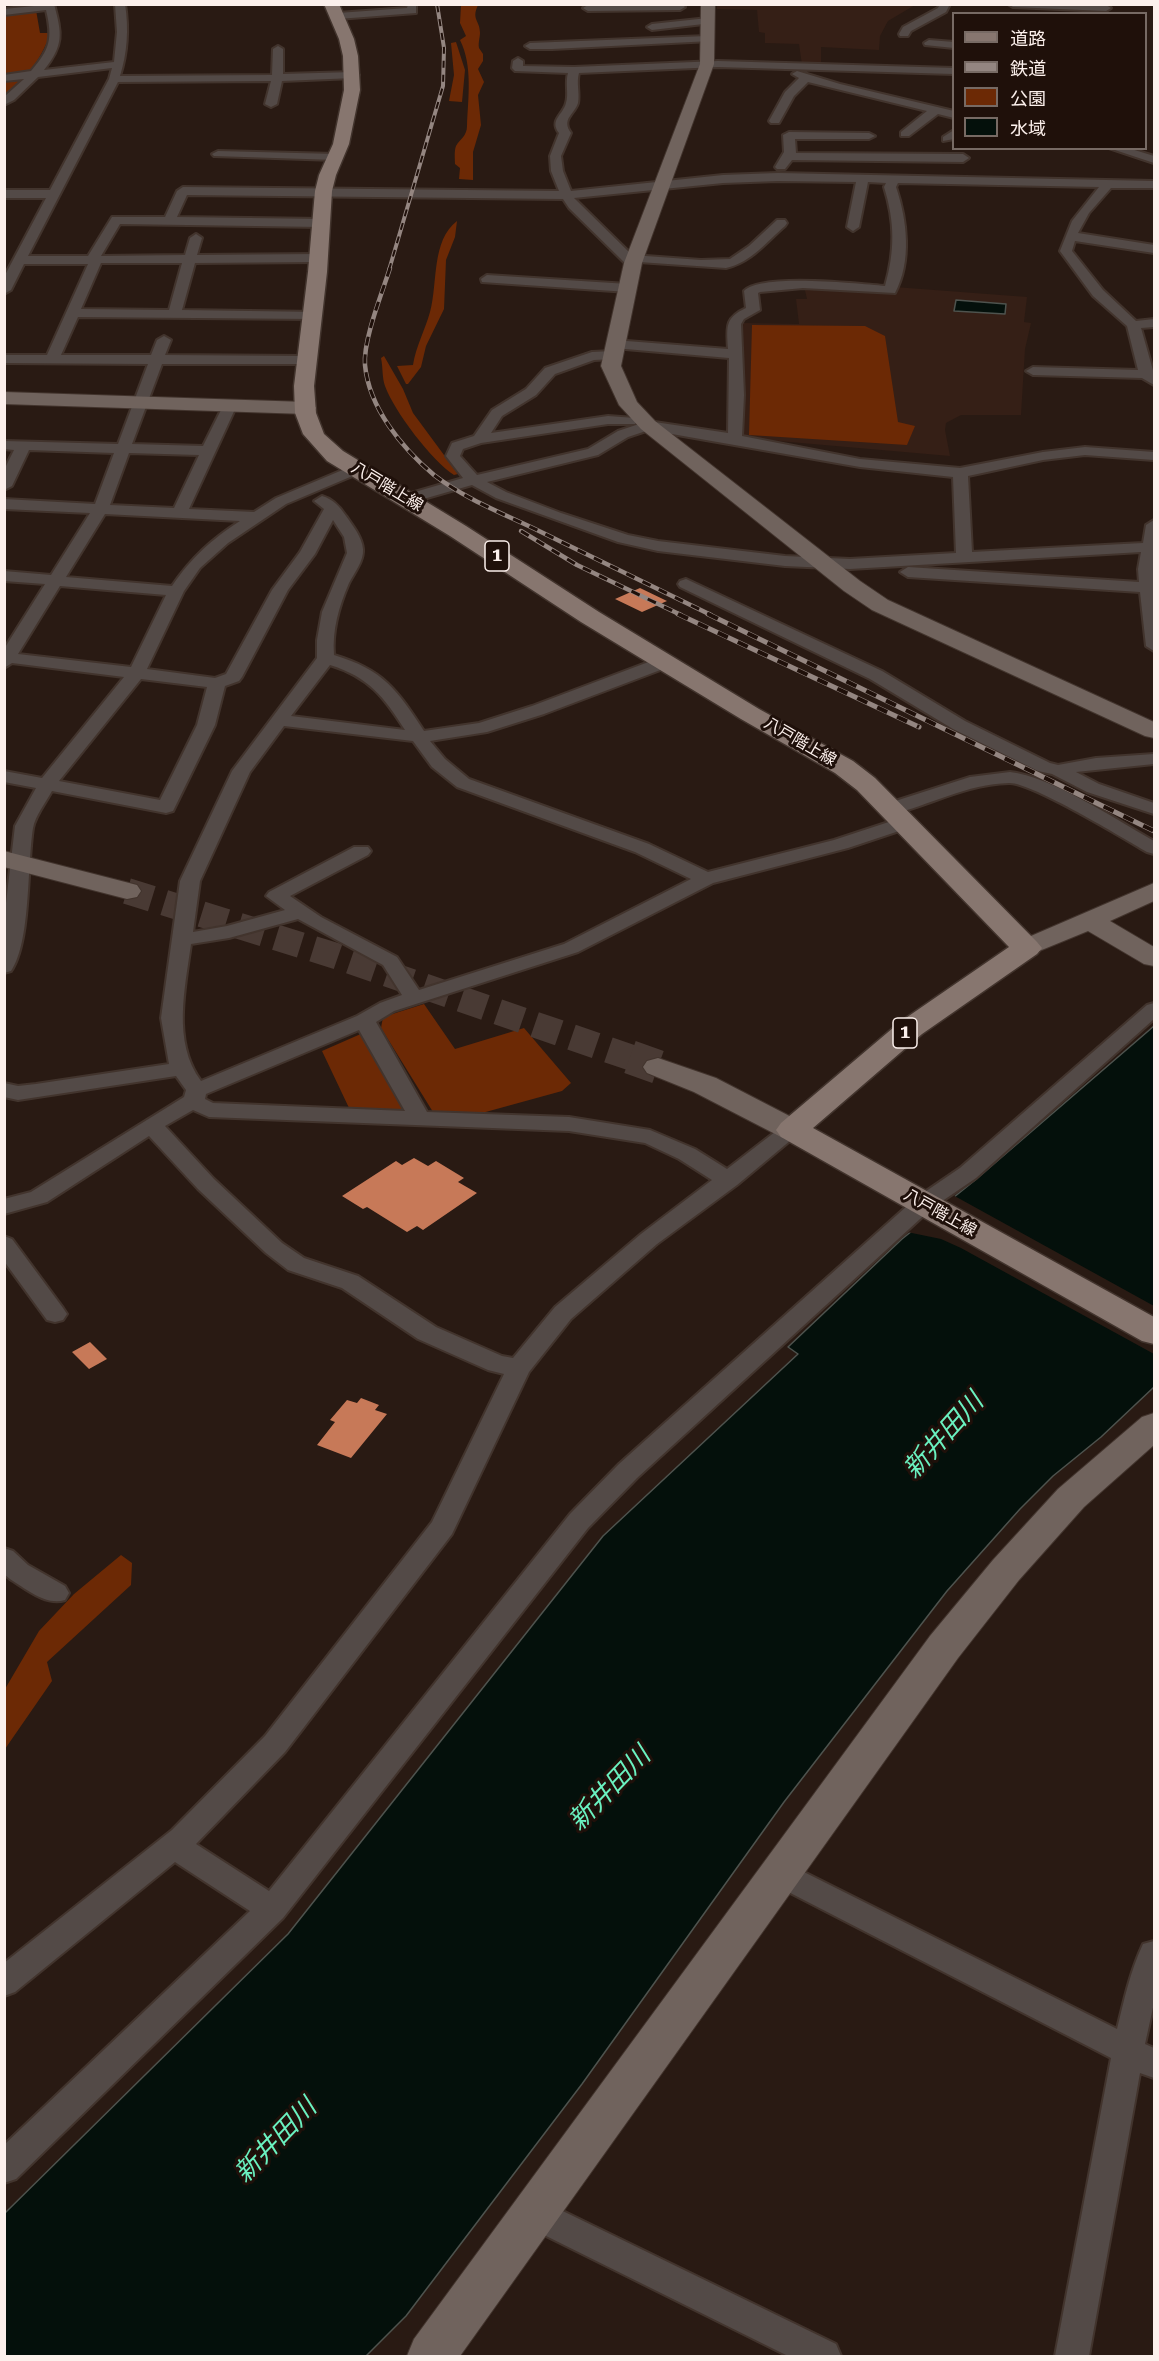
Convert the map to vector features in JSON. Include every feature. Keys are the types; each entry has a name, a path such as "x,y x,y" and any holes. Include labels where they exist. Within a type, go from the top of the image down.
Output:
{"main road":[{"name":"八戸階上線","path":"334,10 350,45 354,75 349,116 324,193 313,315 305,360 306,408 309,425 319,443 665,662 844,767 866,784 1027,948"},
{"name":"1","path":"792,1130 911,1028 1027,948"},
{"name":"八戸階上線","path":"792,1130 1155,1332"}],"street":[{"path":"4,290 114,80 120,64 122,14 120,4"},
{"path":"701,21 708,4"},
{"path":"904,34 907,29 942,10 945,4"},
{"path":"1013,4 1106,8"},
{"path":"4,12 50,6 55,27 53,50 23,87 4,102"},
{"path":"588,8 679,6 701,21 707,39 706,64 701,85 634,260 611,366 619,387 639,423 880,605 1155,731"},
{"path":"334,10 412,11 412,7"},
{"path":"563,34 636,29 701,21"},
{"path":"530,46 707,39"},
{"path":"929,43 952,45"},
{"path":"271,104 277,78 278,50"},
{"path":"518,61 517,68 519,69 574,70 706,64 892,65 952,71"},
{"path":"4,78 120,64"},
{"path":"776,66 807,77 952,114"},
{"path":"574,70 571,82 572,104 561,120 561,128 565,133 556,157 566,195 573,205 634,260 731,263 752,251 757,243 781,224"},
{"path":"114,80 354,75"},
{"path":"775,121 789,94 807,77"},
{"path":"905,134 936,110"},
{"path":"778,177 782,165 790,156 792,146 789,135 869,136"},
{"path":"1117,151 1155,160"},
{"path":"218,154 336,157"},
{"path":"790,156 963,158"},
{"path":"169,222 183,191 566,195 723,179 778,177 1154,181"},
{"path":"853,227 859,188 864,178"},
{"path":"735,439 734,324 739,316 753,310 751,291 758,288 803,284 890,290 899,261 902,235 890,187 894,178"},
{"path":"1033,371 1150,378 1139,355 1133,325 1098,293 1066,251 1070,236 1089,206 1102,194 1105,180"},
{"path":"4,194 56,194"},
{"path":"52,359 94,261 116,220 322,222"},
{"path":"1070,236 1155,249"},
{"path":"174,314 192,259 196,238"},
{"path":"20,261 318,258"},
{"path":"487,279 628,288"},
{"path":"73,313 313,315"},
{"path":"1133,325 1155,323"},
{"path":"164,340 101,508 6,659 137,672 217,683 233,677 280,590 307,554 332,508"},
{"path":"479,439 497,413 531,392 550,371 592,356 614,350 735,354"},
{"path":"1139,355 1155,355"},
{"path":"4,359 305,360"},
{"path":"4,398 306,408"},
{"path":"180,512 229,407"},
{"path":"827,567 658,546 624,539 512,500 475,481 456,461 453,450 457,446 479,439 600,421 639,423 860,463 960,473 1043,456 1085,451 1155,456"},
{"path":"406,499 593,453 639,423"},
{"path":"4,445 207,452"},
{"path":"4,486 24,446"},
{"path":"6,957 14,861 24,826 46,784 137,672 176,591 194,565 222,540 281,501 357,469"},
{"path":"960,473 964,557"},
{"path":"303,492 332,508 340,518 355,547 353,560 339,587 329,616 324,646 326,658 241,771 190,880 171,1018 181,1069 195,1096 209,1110 569,1124 650,1137 687,1154 729,1180"},
{"path":"4,504 256,517"},
{"path":"1155,525 1146,569 1151,587 1155,646"},
{"path":"693,564 800,571 865,563 1149,547"},
{"path":"865,563 874,570 1151,587"},
{"path":"4,576 176,591"},
{"path":"686,584 876,675 959,725 1044,767 1058,770 1093,788 1155,809"},
{"path":"326,658 350,665 382,686 420,737 429,753 447,773 464,783 642,848 706,879"},
{"path":"279,720 420,737 481,728 665,662"},
{"path":"4,776 166,807 206,725 217,683"},
{"path":"1058,770 1096,763 1155,759"},
{"path":"4,1207 39,1197 195,1096 387,1008 571,948 706,879 840,844 976,781 1020,778 1066,799 1155,848"},
{"path":"361,851 276,896 390,961 415,999"},
{"path":"14,861 127,891"},
{"path":"1027,948 1155,891"},
{"path":"182,940 229,932 301,912"},
{"path":"1090,921 1155,958"},
{"path":"4,2168 272,1909 579,1521 628,1471 1155,1009"},
{"path":"364,1020 422,1119"},
{"path":"4,1982 174,1846 275,1744 443,1527 519,1368 563,1313 649,1239 792,1130 705,1085 657,1067"},
{"path":"4,1090 18,1093 36,1091 181,1069"},
{"path":"151,1125 213,1191 274,1248 296,1264 350,1282 427,1333 497,1364 519,1368"},
{"path":"4,1244 55,1314"},
{"path":"431,2356 536,2214 937,1656 1006,1570 1071,1498 1155,1426"},
{"path":"4,1558 19,1572 56,1593"},
{"path":"174,1846 272,1909"},
{"path":"780,1873 1142,2056"},
{"path":"1072,2356 1142,2056 1144,1980 1155,1954"},
{"path":"536,2214 824,2356"}],"shaded area":[{"path":"717,4 915,5 888,21 880,36 879,50 821,47 821,66 802,65 799,44 765,43 765,33 759,32 757,10 717,9"},
{"path":"804,286 895,287 1027,297 1024,322 1031,323 1025,349 1021,415 961,415 946,423 945,430 950,456 744,438 743,323 799,324 796,299 807,299"}],"green space":[{"path":"461,5 478,5 476,17 480,29 479,48 483,54 483,61 478,69 484,82 478,95 481,125 473,152 473,180 459,179 460,168 455,164 456,146 467,129 469,93 467,60 460,40 466,36 460,23"},
{"path":"36,10 40,33 51,33 32,68 5,98 5,14"},
{"path":"456,42 465,70 462,102 449,101 454,75 451,43"},
{"path":"457,221 455,237 446,260 444,309 426,346 421,367 406,384 397,366 413,365 430,312 439,251 449,229"},
{"path":"752,325 865,326 885,336 898,422 915,426 907,445 749,435"},
{"path":"384,356 403,389 413,413 458,474 454,475 435,459 396,408 384,383 381,358"},
{"path":"424,1004 455,1049 524,1028 571,1083 562,1091 482,1113 433,1112 381,1028 383,1017"},
{"path":"363,1033 410,1113 350,1110 322,1051"},
{"path":"121,1555 132,1563 131,1585 47,1662 52,1681 5,1749 5,1689 39,1631 74,1594"}],"water":[{"path":"956,300 1006,304 1005,314 954,311"},
{"name":"新井田川","path":"1154,1026 1154,1387 1101,1437 1053,1476 1020,1509 947,1591 784,1802 582,2084 406,2316 366,2356 5,2356 5,2213 288,1934 603,1536 798,1354 788,1347 902,1239 974,1181"}],"pier":[{"path":"951,1194 1154,1306 1154,1354 961,1248 941,1239 907,1232"}],"building":[{"path":"640,588 667,601 642,612 615,599"},
{"path":"414,1158 428,1166 436,1161 464,1178 458,1182 477,1193 423,1230 417,1226 407,1232 367,1207 363,1209 342,1196 396,1161 402,1165"},
{"path":"90,1342 107,1359 89,1369 72,1352"},
{"path":"361,1398 379,1405 375,1410 387,1414 351,1458 317,1445 335,1422 330,1420 347,1400 357,1403"}],"tunnel":[{"path":"127,891 336,956 635,1059"},
{"path":"630,1057 658,1067"}],"railway":[{"path":"389,270 443,86 444,48 437,4"},
{"path":"390,268 370,330 365,365 373,397 380,412 410,452 434,475 472,499 711,615"},
{"path":"521,531 577,565 681,615"},
{"path":"678,614 919,727"},
{"path":"708,614 1154,831"}]}
